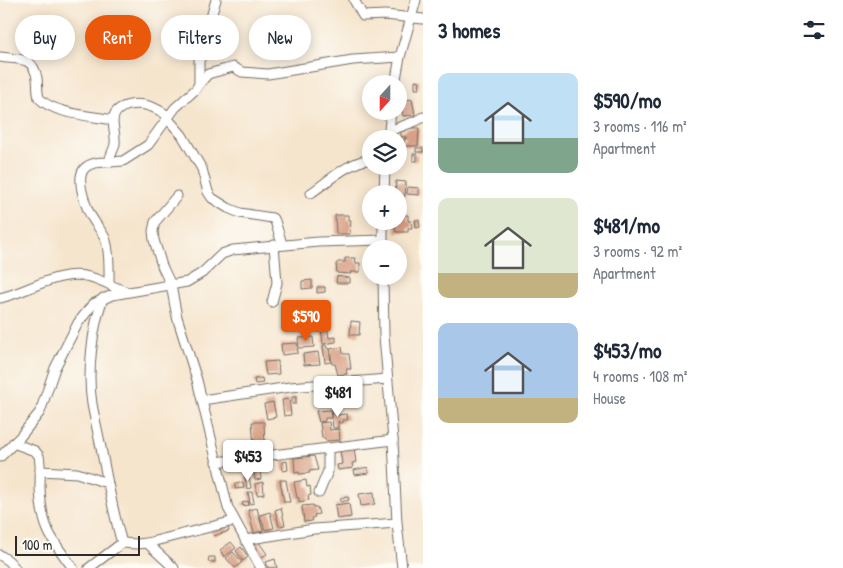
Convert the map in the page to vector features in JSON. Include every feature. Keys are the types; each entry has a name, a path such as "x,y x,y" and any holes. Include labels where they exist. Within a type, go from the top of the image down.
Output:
{"street":[{"path":"199,84 198,60 199,56 209,47 209,24 216,0"},
{"path":"354,0 362,16 385,15 423,19"},
{"path":"397,75 410,17 416,0"},
{"path":"0,57 22,58 29,62 36,73 39,98 48,105 68,112 113,120"},
{"path":"109,284 106,240 91,217 82,192 83,171 88,166 123,161 144,148 155,137 180,103 196,89 208,74 233,67 242,72 268,74 353,60 400,57"},
{"path":"110,162 109,157 115,146 113,120 121,108 136,104 154,107 168,117 182,135 202,169 208,192 212,198 240,213 272,218 275,221 278,245 277,283 272,302"},
{"path":"399,130 423,117"},
{"path":"311,193 351,165 362,160"},
{"path":"177,196 155,222 153,230 158,255 171,285 175,307 190,354 228,508 261,568"},
{"path":"0,457 40,412 51,376 78,323 93,304 103,298 126,292 180,284 194,279 222,254 244,248 278,245 362,245"},
{"path":"0,298 13,295 44,282 70,276 88,276 126,292"},
{"path":"383,285 384,336 393,440 397,523 402,568"},
{"path":"103,298 93,334 91,393 107,482 122,543"},
{"path":"202,400 290,387 387,379"},
{"path":"216,462 393,440"},
{"path":"13,443 35,451 39,456 41,498 46,528 50,537 73,568"},
{"path":"319,493 328,471 328,448"},
{"path":"40,471 77,473 107,482"},
{"path":"88,568 122,543 147,543 234,521"},
{"path":"245,540 314,530 397,523"},
{"path":"147,543 174,568"},
{"path":"0,555 15,568"}],"building":[{"path":"415,80 420,81 419,89 415,89"},
{"path":"412,99 415,115 408,116 408,100"},
{"path":"406,128 419,128 418,146 407,146"},
{"path":"416,148 423,148 423,152 416,152"},
{"path":"413,154 417,154 417,161 413,161"},
{"path":"396,181 406,182 406,185 396,185"},
{"path":"408,187 419,188 419,195 407,194"},
{"path":"335,215 348,215 348,220 351,220 350,234 336,234"},
{"path":"408,215 408,221 411,221 412,228 408,228 408,232 396,232 396,230 407,230"},
{"path":"415,220 419,220 420,227 416,228"},
{"path":"345,258 355,258 356,263 360,263 360,272 350,272 351,274 337,273 336,264 338,262 345,262"},
{"path":"337,276 350,278 350,283 336,283"},
{"path":"312,280 312,288 302,289 302,281"},
{"path":"317,287 325,287 325,292 317,293"},
{"path":"314,302 318,304 319,309 306,312 305,306 308,303"},
{"path":"351,321 360,322 359,335 350,335"},
{"path":"327,326 329,338 336,337 336,342 323,344 321,327"},
{"path":"313,337 314,347 299,348 298,338"},
{"path":"297,343 298,353 282,355 281,344"},
{"path":"323,345 329,348 331,362 325,363"},
{"path":"342,347 343,354 349,354 351,369 346,369 347,374 338,375 335,364 332,364 330,349"},
{"path":"318,352 320,364 304,365 303,354"},
{"path":"278,361 279,374 266,375 264,362"},
{"path":"262,378 263,383 255,384 254,379"},
{"path":"292,397 296,397 296,404 292,404"},
{"path":"289,399 291,415 284,416 282,400"},
{"path":"273,402 276,417 267,419 264,404"},
{"path":"331,409 336,409 337,415 347,414 348,420 343,420 343,423 338,421 338,428 333,428"},
{"path":"330,410 331,418 325,418 325,421 319,422 316,411"},
{"path":"252,422 264,422 265,446 254,446"},
{"path":"329,422 330,430 339,429 340,440 326,441 325,438 322,438 320,423"},
{"path":"354,448 356,462 352,463 353,468 338,470 337,465 342,464 340,450"},
{"path":"314,456 318,470 309,471 310,473 295,473 294,458"},
{"path":"247,460 250,473 245,474 243,461"},
{"path":"287,461 288,470 283,471 282,462"},
{"path":"259,463 261,479 255,480 252,464"},
{"path":"368,467 369,473 355,475 354,470"},
{"path":"249,476 251,488 247,489 245,477"},
{"path":"280,480 286,480 290,502 284,502"},
{"path":"306,480 307,487 310,486 311,495 308,496 309,500 299,502 294,482"},
{"path":"243,482 244,488 235,489 235,484"},
{"path":"263,482 264,494 257,495 255,484"},
{"path":"248,492 252,492 254,503 250,504"},
{"path":"374,492 375,504 361,506 359,494"},
{"path":"348,497 349,500 341,502 340,498"},
{"path":"248,501 249,505 243,506 242,503"},
{"path":"349,503 351,517 337,519 335,505"},
{"path":"313,505 313,507 317,507 319,514 311,518 312,521 304,522 302,506"},
{"path":"257,508 263,531 254,533 248,510"},
{"path":"281,508 285,525 279,526 275,510"},
{"path":"270,512 274,528 265,530 260,515"},
{"path":"227,525 229,531 214,536 211,530"},
{"path":"258,541 267,554 260,558 252,544"},
{"path":"231,542 236,548 224,557 220,550"},
{"path":"241,547 248,557 243,561 236,551"},
{"path":"233,552 242,562 235,568 226,558"},
{"path":"209,557 215,557 215,562 208,562"},
{"path":"275,559 277,568 268,568 266,562"}]}
